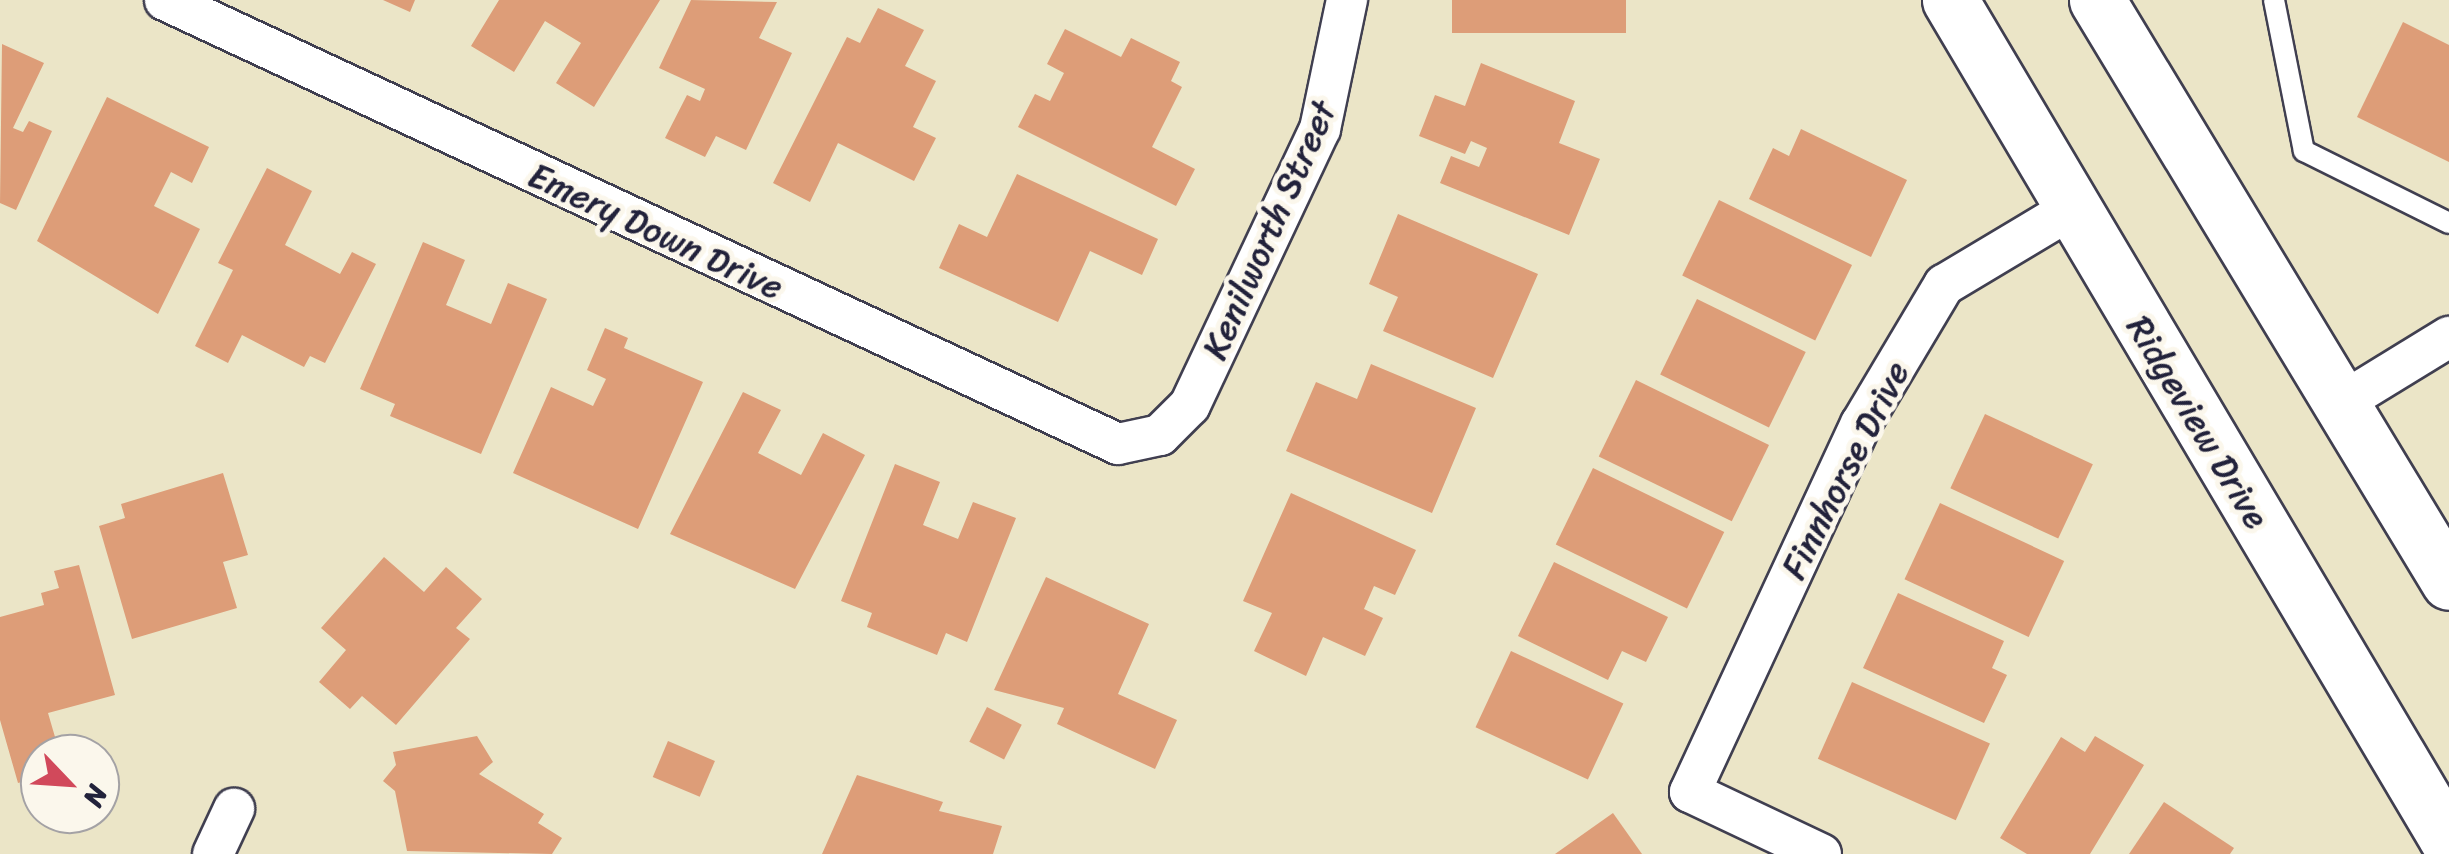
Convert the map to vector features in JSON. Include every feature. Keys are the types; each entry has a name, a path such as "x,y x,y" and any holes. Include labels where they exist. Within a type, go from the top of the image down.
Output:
{"main road":[{"name":"Ridgeview Drive","path":"1950,0 2449,842"},
{"path":"2097,0 2346,400 2449,582"}],"street":[{"name":"Emery Down Drive","path":"165,0 1096,438 1150,439"},
{"name":"Kenilworth Street","path":"1150,439 1190,404 1320,129 1347,0"},
{"name":"Finnhorse Drive","path":"1821,854 1690,792 1861,424 1944,285 2072,208"},
{"path":"2346,400 2449,337"},
{"path":"213,854 234,809"}],"lane":[{"path":"2274,0 2304,151 2449,223"}],"building":[{"path":"383,0 415,0 410,12"},
{"path":"499,0 660,0 594,107 556,83 581,43 545,21 514,72 471,46"},
{"path":"691,0 777,2 759,38 792,53 746,150 716,136 705,157 665,138 687,95 700,101 705,89 659,68"},
{"path":"1452,0 1626,0 1626,33 1452,33"},
{"path":"878,8 924,30 905,66 936,81 913,127 936,138 914,181 838,143 810,202 773,183 847,37 860,43"},
{"path":"2403,22 2449,45 2449,162 2357,117"},
{"path":"1065,29 1121,57 1131,38 1180,62 1171,81 1182,87 1152,147 1195,169 1176,206 1018,127 1035,94 1050,101 1064,73 1047,64"},
{"path":"2,44 44,63 13,128 23,132 29,121 52,131 16,210 0,203"},
{"path":"1481,63 1575,101 1559,143 1600,159 1569,235 1440,183 1451,156 1479,167 1487,148 1471,141 1465,154 1419,136 1435,95 1465,106"},
{"path":"107,97 209,147 192,183 171,172 154,206 200,229 158,314 37,241"},
{"path":"1801,129 1907,180 1871,257 1749,199 1773,148 1789,156"},
{"path":"267,168 312,191 285,245 340,274 352,252 376,264 325,363 310,356 304,367 242,335 228,363 195,346 233,270 218,263"},
{"path":"1017,174 1158,239 1142,275 1090,251 1058,322 939,268 959,224 987,237"},
{"path":"1719,200 1852,265 1815,340 1682,275"},
{"path":"1398,214 1538,274 1493,378 1383,331 1398,297 1369,284"},
{"path":"423,242 465,260 446,305 491,324 508,283 547,299 481,454 390,416 395,404 360,389"},
{"path":"1697,299 1806,352 1769,428 1660,374"},
{"path":"605,328 628,338 624,348 703,382 638,529 513,473 551,387 593,406 606,379 587,370"},
{"path":"1371,364 1476,408 1432,513 1286,451 1316,382 1357,399"},
{"path":"1636,380 1769,445 1732,521 1599,456"},
{"path":"743,392 781,410 758,453 801,475 823,433 865,455 795,589 670,534"},
{"path":"1985,414 2093,464 2058,539 1950,488"},
{"path":"895,464 940,482 923,525 958,539 973,502 1016,518 967,642 946,633 937,655 867,627 872,613 841,601"},
{"path":"1593,468 1724,532 1687,608 1556,544"},
{"path":"223,473 248,555 223,562 237,608 132,639 99,526 125,518 121,504"},
{"path":"1291,493 1416,550 1395,595 1374,586 1364,609 1383,618 1365,656 1323,637 1306,676 1254,651 1272,613 1243,601"},
{"path":"1940,503 2064,561 2029,637 1905,579"},
{"path":"384,557 424,592 446,567 482,599 456,628 470,639 396,725 362,696 350,709 319,682 346,650 321,628"},
{"path":"1554,562 1668,617 1646,662 1622,651 1608,680 1518,636"},
{"path":"79,565 115,695 48,713 54,734 20,734 18,783 0,720 0,617 44,605 41,593 59,588 54,571"},
{"path":"1046,577 1149,624 1118,694 1177,720 1155,769 1057,724 1064,708 994,690"},
{"path":"1898,593 2004,641 1992,668 2007,675 1984,723 1863,668"},
{"path":"1511,651 1623,703 1588,780 1476,727"},
{"path":"1852,682 1990,743 1956,820 1818,759"},
{"path":"987,707 1022,725 1004,759 969,742"},
{"path":"477,736 493,762 479,774 544,814 538,823 562,838 552,854 407,851 395,791 383,781 396,765 393,752"},
{"path":"2095,736 2144,765 2090,854 2027,854 2000,838 2061,737 2085,752"},
{"path":"668,741 715,761 700,797 653,777"},
{"path":"857,775 943,802 939,811 1002,826 993,854 822,854"},
{"path":"2164,802 2234,848 2230,854 2129,854"},
{"path":"1613,813 1642,854 1555,854"}]}
